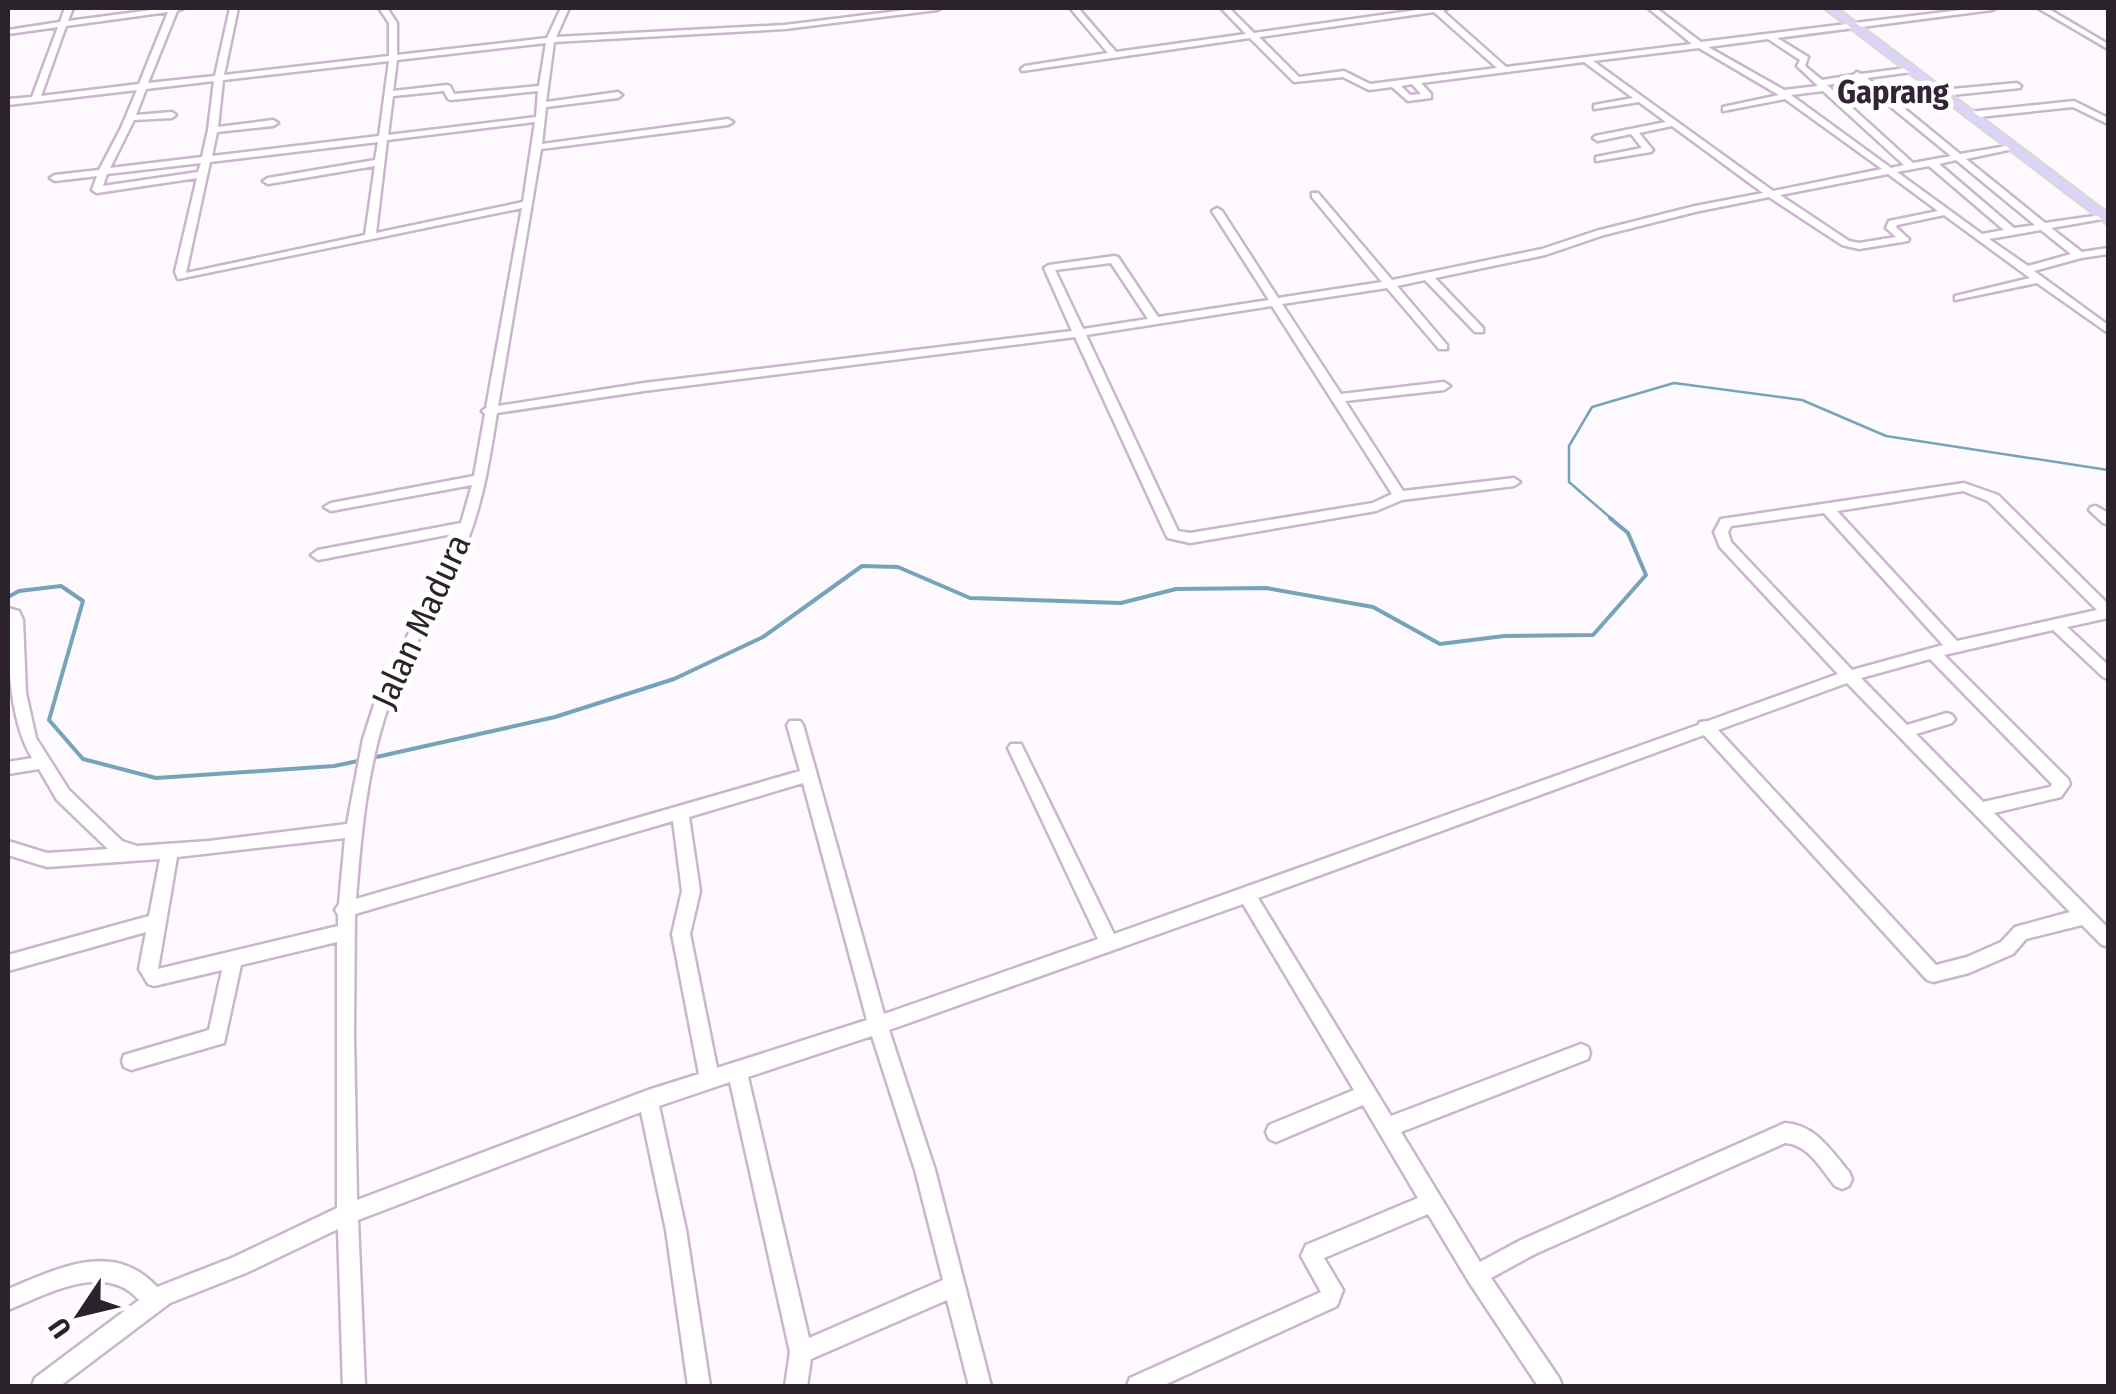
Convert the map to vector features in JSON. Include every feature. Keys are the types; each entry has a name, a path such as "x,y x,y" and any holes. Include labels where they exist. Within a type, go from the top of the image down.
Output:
{"main road":[{"path":"1830,8 2106,218"}],"street":[{"path":"36,100 69,8"},
{"path":"8,32 177,8"},
{"path":"177,8 96,190 200,175"},
{"path":"234,8 182,277 528,204"},
{"path":"370,238 393,59 393,24 384,8"},
{"name":"Jalan Madura","path":"354,1386 346,1214 343,933 353,830 385,687 466,526 480,479 488,411 506,332 552,40 556,22 565,8"},
{"path":"8,102 552,40 785,27 937,8"},
{"path":"1074,8 1114,55"},
{"path":"1225,8 1294,79 1344,74 1364,87 1992,8"},
{"path":"1435,8 1504,70"},
{"path":"1024,70 1444,8"},
{"path":"1652,8 1698,44 1785,94 2108,330"},
{"path":"2042,8 2108,46"},
{"path":"1772,38 1805,59 1801,66 1912,167"},
{"path":"1586,60 1820,228 1859,246 1904,239 1891,228 1893,223 1946,212"},
{"path":"1726,109 1857,75 1911,69"},
{"path":"1857,75 1921,124 2038,225 2080,255"},
{"path":"1394,84 1408,98 1427,97 1414,81"},
{"path":"1942,94 2017,86"},
{"path":"388,94 448,88 450,97 545,88"},
{"path":"56,178 382,140 618,95"},
{"path":"1597,107 1642,99"},
{"path":"1969,115 2074,104 2108,121"},
{"path":"2089,110 2108,108"},
{"path":"130,118 172,115"},
{"path":"537,147 728,122"},
{"path":"213,130 272,123"},
{"path":"1598,138 1676,123"},
{"path":"1599,159 1648,150 1633,131"},
{"path":"300,149 304,134"},
{"path":"488,411 644,387 1080,334 1388,284 1545,252 1600,233 1771,194 2010,147"},
{"path":"268,181 380,162"},
{"path":"1932,163 2010,231"},
{"path":"1315,195 1443,346"},
{"path":"1217,211 1400,496"},
{"path":"1980,238 2038,225 2106,218"},
{"path":"2027,270 2108,251"},
{"path":"1154,319 1112,258 1050,266 1048,270 1174,535 1190,538 1376,508 1400,496 1514,482"},
{"path":"1426,275 1480,330"},
{"path":"1959,298 2041,280"},
{"path":"1340,398 1444,386"},
{"path":"331,507 480,479"},
{"path":"2100,927 1849,676 1726,544 1720,532 1726,522 1910,493 1976,489 1994,498 2108,613"},
{"path":"1827,508 1954,646"},
{"path":"2096,510 2108,520"},
{"path":"318,555 466,526"},
{"path":"8,613 16,620 28,739 63,795 86,821 117,848 136,853"},
{"path":"44,1386 154,1300 239,1266 346,1214 648,1100 878,1025 1247,895 1849,676 1954,646 2108,613"},
{"path":"2056,625 2108,673"},
{"path":"1932,652 2062,784 2055,792 1982,809"},
{"path":"1904,732 1946,719"},
{"path":"794,725 878,1025 924,1170 980,1386"},
{"path":"1704,726 1932,974 1969,965 2007,948 2022,933 2100,927"},
{"path":"1016,748 1109,942"},
{"path":"8,768 43,762"},
{"path":"344,910 806,776"},
{"path":"680,812 692,891 681,934 710,1081"},
{"path":"8,848 47,860 97,859 353,830"},
{"path":"170,851 148,969 154,978 343,933"},
{"path":"1247,895 1476,1275 1550,1386"},
{"path":"8,963 156,922"},
{"path":"131,1061 217,1037 233,960"},
{"path":"1388,1126 1580,1053"},
{"path":"736,1071 801,1352 796,1386"},
{"path":"1276,1132 1368,1094"},
{"path":"648,1100 676,1230 699,1386"},
{"path":"1476,1275 1785,1133 1799,1134 1808,1140 1842,1179"},
{"path":"1138,1386 1330,1299 1332,1290 1311,1256 1313,1252 1432,1202"},
{"path":"8,1299 80,1272 112,1270 142,1282 154,1300"},
{"path":"801,1352 954,1286"}],"waterway":[{"path":"1613,520 1569,482 1569,446 1592,407 1674,383 1802,400 1886,436 2108,470"},
{"path":"372,758 555,717 674,679 763,637 862,566 898,567 970,598 1121,603 1176,589 1266,588 1373,607 1440,644 1504,636 1593,635 1646,575 1628,533 1610,518"},
{"path":"8,597 19,591 61,586 83,601 49,720 83,759 156,778 334,766 363,760"}],"district":[{"name":"Gaprang","path":"1893,92"}]}
